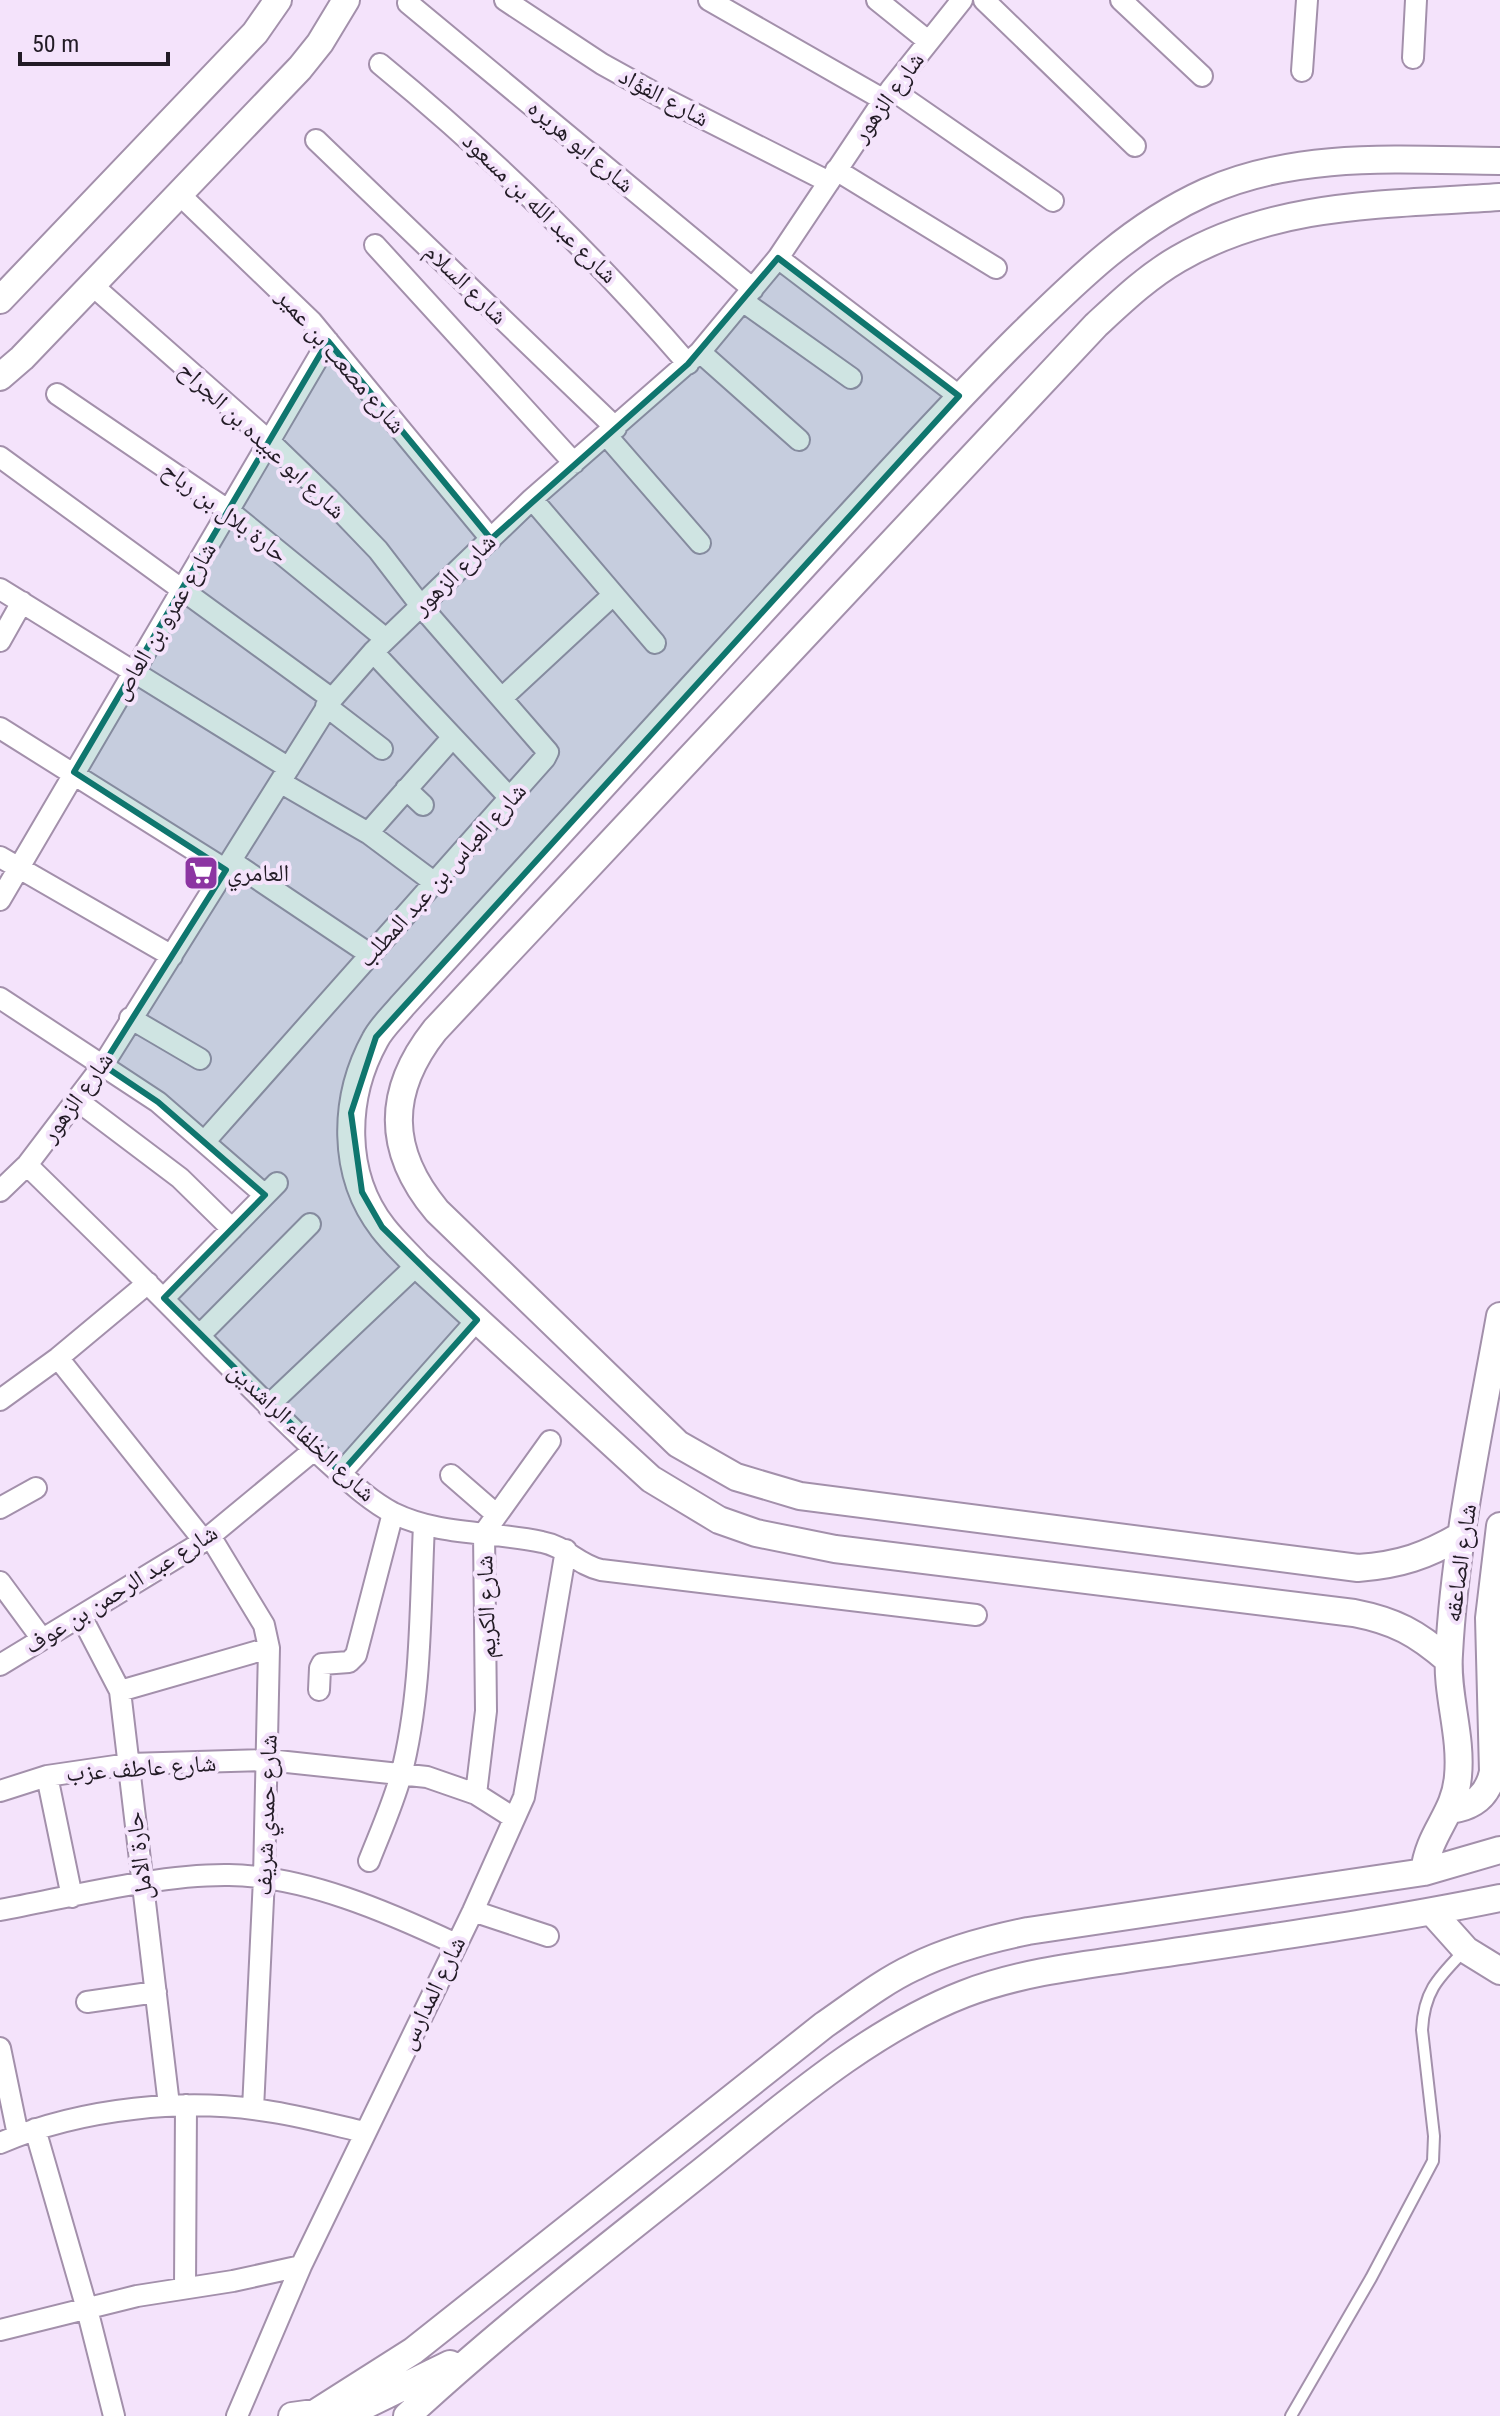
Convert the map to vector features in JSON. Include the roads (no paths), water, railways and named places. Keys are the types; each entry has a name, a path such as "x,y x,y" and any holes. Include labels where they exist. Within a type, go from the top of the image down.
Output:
{"street":[{"path":"0,300 255,33 278,0"},
{"path":"0,377 300,68 320,43 346,0"},
{"name":"شارع الفؤاد","path":"505,0 615,72 833,176 996,268"},
{"path":"709,0 888,95 1053,201"},
{"path":"877,0 928,41"},
{"name":"شارع الزهور","path":"0,1191 27,1165 103,1065 329,703 379,646 532,499 694,358 778,258 888,95 962,0"},
{"path":"984,0 1135,146"},
{"path":"1121,0 1202,76"},
{"path":"1302,71 1307,0"},
{"path":"1413,58 1416,0"},
{"name":"شارع ابو هريره","path":"408,3 749,295 851,378"},
{"name":"شارع عبد الله بن مسعود","path":"380,64 437,110 545,208 694,358 799,440"},
{"name":"شارع السلام","path":"316,140 611,432 700,543"},
{"path":"1448,1660 1403,1626 1354,1613 835,1549 756,1533 719,1520 651,1479 417,1265 382,1227 362,1192 352,1153 351,1113 359,1073 376,1037 434,971 959,396 1111,250 1158,217 1208,192 1262,173 1317,163 1374,160 1500,161"},
{"name":"شارع مصعب بن عمير","path":"179,194 304,313 491,539"},
{"path":"1462,1535 1431,1553 1407,1561 1358,1568 800,1496 736,1477 678,1444 437,1211 419,1189 406,1163 399,1136 399,1107 405,1079 417,1053 435,1030 1096,325 1134,290 1176,260 1221,236 1269,220 1319,209 1500,197"},
{"path":"375,245 574,463"},
{"path":"778,258 959,396"},
{"name":"شارع ابو عبيده بن الجراح","path":"92,285 270,442 378,550 421,606"},
{"name":"شارع عمرو بن العاص","path":"0,900 328,341"},
{"name":"حارة بلال بن رباح","path":"57,394 229,511 379,646 452,738 510,798"},
{"path":"0,457 182,589 329,703 382,749"},
{"path":"532,499 655,643"},
{"path":"0,589 135,670 435,883"},
{"path":"502,698 613,595"},
{"path":"0,641 22,602"},
{"name":"شارع العباس بن عبد المطلب","path":"205,1141 548,752 421,606"},
{"path":"0,728 371,955"},
{"path":"368,833 452,738"},
{"path":"406,789 423,805"},
{"path":"0,857 172,956"},
{"path":"0,998 158,1102 271,1189 164,1298"},
{"path":"130,1018 200,1059"},
{"path":"78,1101 180,1178 232,1229"},
{"name":"شارع الخلفاء الراشدين","path":"27,1165 314,1450 365,1495 393,1513 450,1531 544,1542 566,1550 576,1560 601,1570 976,1615"},
{"path":"200,1335 310,1224"},
{"path":"268,1406 417,1265"},
{"path":"0,1400 58,1358 148,1283"},
{"name":"شارع الصاعقه","path":"1424,1872 1430,1842 1450,1810 1459,1772 1448,1660 1452,1598 1500,1316"},
{"path":"341,1473 477,1320"},
{"name":"شارع حمدي شريف","path":"58,1358 207,1538 264,1625 269,1648 268,1760 253,2109"},
{"name":"شارع الكريم","path":"476,1794 486,1711 484,1533 550,1441"},
{"name":"شارع عبد الرحمن بن عوف","path":"0,1665 207,1538 314,1450"},
{"path":"451,1475 497,1515"},
{"path":"0,1508 36,1488"},
{"path":"319,1690 322,1664 349,1662 356,1655 393,1513"},
{"path":"369,1861 401,1774 416,1677 424,1525"},
{"name":"شارع الصاعقه","path":"1450,1810 1472,1805 1480,1798 1487,1790 1493,1772 1489,1618 1499,1545"},
{"name":"شارع المدارس","path":"237,2416 301,2266 473,1911 528,1786 566,1550"},
{"path":"1354,1613 1358,1568"},
{"path":"0,1582 42,1639"},
{"name":"حارة الامل","path":"81,1616 120,1691 156,1992 178,2105 185,2288"},
{"path":"120,1691 269,1648"},
{"name":"شارع عاطف عزب","path":"0,1791 47,1776 129,1764 268,1760 401,1774 452,1784 476,1794 514,1818"},
{"path":"47,1776 72,1897"},
{"path":"308,2415 413,2351 724,2103 867,1995 913,1967 963,1948 1028,1931 1424,1872 1500,1850"},
{"path":"0,1910 143,1884 229,1875 264,1878 345,1898 456,1944"},
{"path":"407,2416 481,2348 849,2058 889,2031 966,1993 1038,1973 1432,1912 1500,1898"},
{"path":"473,1911 548,1936"},
{"path":"1432,1912 1466,1950 1498,1976"},
{"path":"87,2002 156,1992"},
{"path":"0,2048 18,2136 87,2309 114,2416"},
{"path":"724,2103 749,2134"},
{"path":"18,2136 85,2117 178,2105 253,2109 364,2132"},
{"path":"0,2330 137,2296 233,2281 301,2266"},
{"path":"308,2415 364,2406 481,2348"}],"lane":[{"path":"1291,2416 1422,2187 1433,2161 1434,2136 1422,2030 1423,2012 1436,1979 1466,1950"}],"place":[{"name":"العامري","path":"201,873"}]}
